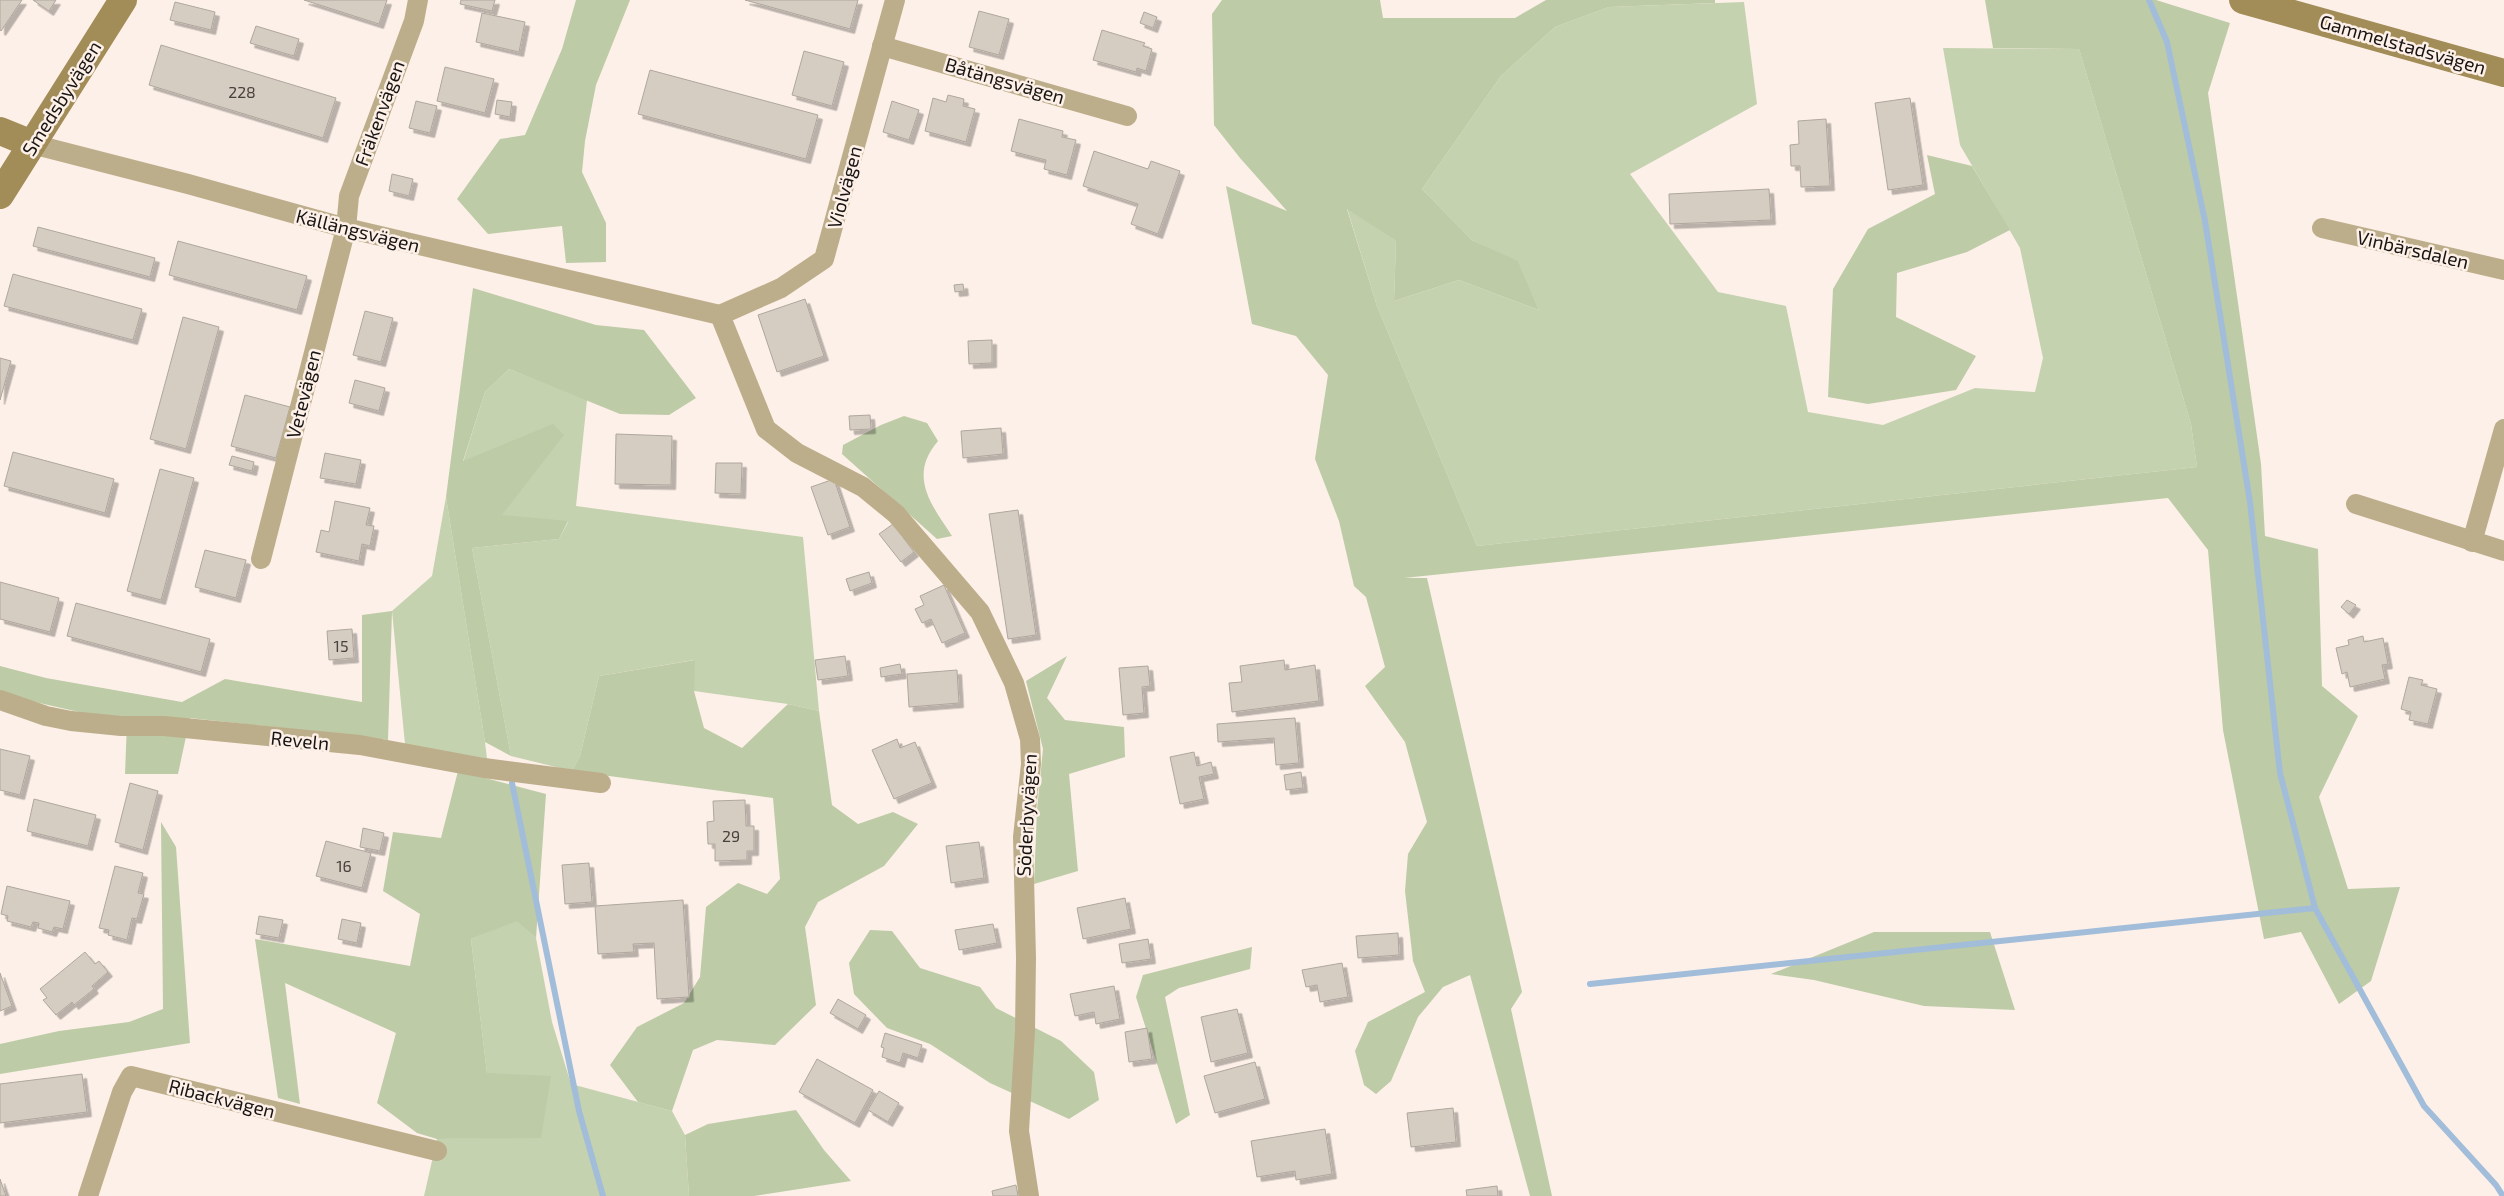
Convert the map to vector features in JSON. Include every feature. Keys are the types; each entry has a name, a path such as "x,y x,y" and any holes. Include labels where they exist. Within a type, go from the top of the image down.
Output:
{"street":[{"name":"Smedsbyvägen","path":"0,195 123,0"},
{"name":"Fräkenvägen","path":"346,228 350,196 414,21 418,0"},
{"name":"Violvägen","path":"720,315 781,288 824,259 895,0"},
{"name":"Gammelstadsvägen","path":"2243,0 2504,73"},
{"name":"Båtängsvägen","path":"882,46 1074,99 1128,116"},
{"name":"Källängsvägen","path":"0,131 32,144 188,184 346,228 720,315"},
{"name":"Vetevägen","path":"261,559 346,228"},
{"name":"Vinbärsdalen","path":"2322,228 2504,270"},
{"name":"Söderbyvägen","path":"720,315 766,429 797,453 863,487 896,514 980,612 1014,683 1030,739 1031,764 1023,837 1026,1014 1019,1131 1029,1196"},
{"path":"2472,542 2504,429"},
{"path":"2356,504 2504,551"},
{"name":"Reveln","path":"0,700 46,716 71,721 121,726 164,726 360,746 484,768 601,783"},
{"name":"Ribackvägen","path":"88,1196 122,1092 131,1076 437,1151"}],"green space":[{"path":"576,0 630,0 596,85 585,141 582,172 606,223 606,262 566,263 562,226 488,234 457,199 500,139 525,135 562,49"},
{"path":"1222,0 1380,0 1383,18 1515,18 1546,0 1715,0 1715,3 1609,7 1555,27 1501,76 1422,189 1472,240 1518,261 1539,310 1459,280 1394,301 1396,241 1347,209 1377,306 1477,546 2197,467 2191,424 2079,49 1993,48 1985,0 2156,0 2230,23 2208,93 2261,464 2265,536 2318,549 2322,686 2358,716 2319,797 2348,889 2400,887 2371,981 2339,1004 2301,932 2264,939 2223,730 2208,550 2168,498 1404,578 1427,578 1522,992 1511,1009 1552,1196 1530,1196 1470,975 1443,987 1418,1017 1391,1081 1376,1094 1364,1085 1355,1051 1368,1022 1425,992 1413,961 1405,891 1408,854 1427,822 1405,742 1365,686 1385,667 1366,597 1354,586 1339,521 1315,459 1328,375 1296,336 1252,324 1226,186 1287,211 1240,158 1214,125 1212,14"},
{"path":"1744,2 1757,104 1630,174 1718,292 1786,306 1808,412 1883,425 1975,388 2035,392 2043,358 2020,248 1960,145 1943,48 2079,49 2191,424 2197,467 1477,546 1377,306 1347,208 1396,241 1394,301 1459,280 1539,310 1518,262 1472,240 1422,189 1501,76 1555,27 1609,7"},
{"path":"1927,155 1972,166 2010,230 1967,252 1897,273 1896,317 1976,356 1956,390 1868,404 1828,397 1833,289 1868,229 1935,194"},
{"path":"473,288 596,325 644,330 696,398 669,415 620,414 509,369 485,392 463,461 553,424 564,435 502,515 568,521 559,539 472,548 511,756 485,742 446,497"},
{"path":"509,369 587,400 576,506 803,537 819,711 788,704 694,691 694,660 599,676 580,756 572,771 511,756 472,548 559,539 568,522 501,516 463,462 485,392"},
{"path":"904,416 927,423 938,441 929,454 924,478 930,501 952,536 937,539 842,454 843,445 881,425"},
{"path":"446,497 487,759 405,744 392,611 432,576"},
{"path":"392,611 388,740 190,718 178,774 125,774 127,723 0,694 0,666 46,678 182,702 225,679 362,702 362,615"},
{"path":"1067,656 1047,698 1065,720 1124,727 1125,757 1069,774 1078,871 1034,884 1037,810 1043,749 1026,681"},
{"path":"695,660 694,691 704,728 742,748 788,704 819,711 832,805 858,824 893,812 918,824 884,866 818,902 805,927 816,1005 775,1045 717,1040 693,1050 672,1111 638,1102 610,1065 637,1027 684,1003 700,977 706,907 738,883 767,894 780,879 773,798 572,771 580,756 599,676"},
{"path":"458,771 546,794 536,938 517,921 471,939 487,1073 551,1076 541,1138 437,1139 417,1133 377,1103 396,1033 285,983 300,1104 278,1098 255,939 410,966 420,914 383,891 393,832 441,838"},
{"path":"161,822 176,847 190,1043 0,1074 0,1044 59,1031 129,1022 163,1009"},
{"path":"517,920 536,938 552,1022 571,1084 672,1111 685,1135 689,1196 424,1196 437,1139 541,1137 487,1073 471,939"},
{"path":"870,930 892,931 920,968 980,987 996,1008 1061,1041 1094,1072 1099,1100 1069,1119 990,1083 930,1044 887,1028 854,994 849,963"},
{"path":"1874,932 1990,932 2015,1010 1924,1006 1814,980 1771,974"},
{"path":"1252,947 1250,969 1179,988 1165,997 1190,1115 1176,1124 1136,997 1143,975"},
{"path":"796,1110 824,1150 851,1181 754,1196 689,1196 685,1135 708,1124"}],"building":[{"path":"0,0 22,0 1,31 0,30"},
{"path":"33,0 56,0 49,11"},
{"path":"304,0 387,0 379,24"},
{"path":"461,0 495,0 492,11 460,4"},
{"path":"745,0 858,0 850,29"},
{"path":"175,2 215,12 211,30 170,20"},
{"path":"979,11 1009,19 999,55 969,47"},
{"path":"1144,12 1157,17 1153,28 1140,23"},
{"path":"482,13 525,22 519,52 476,42"},
{"path":"256,26 299,39 294,56 250,43"},
{"path":"1102,30 1145,43 1143,46 1152,49 1146,71 1137,68 1136,72 1093,60"},
{"path":"161,45 336,98 323,138 149,85"},
{"path":"804,51 844,62 832,106 792,95"},
{"path":"445,67 494,79 485,113 437,101"},
{"path":"650,70 818,115 806,159 638,114"},
{"path":"948,95 964,99 963,106 975,109 966,142 925,131 933,98 946,102"},
{"path":"1910,98 1923,185 1888,190 1875,103"},
{"path":"497,100 512,102 510,117 495,114"},
{"path":"416,101 437,106 430,133 409,128"},
{"path":"892,101 919,110 909,140 883,132"},
{"path":"1019,119 1063,131 1062,137 1076,140 1067,175 1044,169 1046,160 1011,151"},
{"path":"1826,119 1830,186 1801,187 1800,166 1791,166 1790,145 1799,144 1798,121"},
{"path":"1094,151 1148,169 1151,161 1180,171 1158,234 1131,224 1138,204 1083,186"},
{"path":"392,174 413,179 409,196 389,191"},
{"path":"1769,189 1771,220 1670,224 1669,194"},
{"path":"38,227 155,258 150,277 33,246"},
{"path":"178,241 307,276 297,310 169,275"},
{"path":"13,274 142,309 133,340 4,306"},
{"path":"963,284 964,291 955,292 954,285"},
{"path":"805,299 824,356 777,372 758,315"},
{"path":"365,311 393,318 381,362 353,355"},
{"path":"183,317 219,327 186,449 150,439"},
{"path":"992,340 992,363 969,364 968,341"},
{"path":"0,358 11,361 0,400"},
{"path":"355,380 385,388 379,411 349,403"},
{"path":"245,395 290,407 276,458 231,446"},
{"path":"870,415 871,429 850,430 849,416"},
{"path":"1001,428 1003,454 963,458 961,431"},
{"path":"616,434 672,436 671,485 615,484"},
{"path":"13,452 114,479 105,513 4,486"},
{"path":"325,453 361,460 356,484 320,478"},
{"path":"232,456 254,462 252,471 229,465"},
{"path":"716,463 742,463 741,494 715,493"},
{"path":"160,469 194,478 161,600 127,591"},
{"path":"834,479 850,527 828,535 811,487"},
{"path":"335,501 370,508 366,525 374,526 370,546 362,544 359,561 316,552 321,530 329,532"},
{"path":"1018,510 1036,635 1008,639 989,514"},
{"path":"893,524 914,552 901,562 879,534"},
{"path":"205,550 246,560 236,598 195,587"},
{"path":"869,572 872,583 850,591 846,579"},
{"path":"0,582 59,598 50,632 0,619"},
{"path":"944,585 965,633 942,643 931,619 922,623 915,609 924,605 920,596"},
{"path":"2347,600 2356,605 2349,614 2341,607"},
{"path":"76,603 210,639 201,672 67,636"},
{"path":"352,629 354,658 329,660 327,631"},
{"path":"2363,636 2364,642 2383,638 2388,664 2382,665 2385,679 2350,687 2347,672 2342,674 2336,648 2349,645 2348,640"},
{"path":"845,656 848,676 818,680 815,660"},
{"path":"1284,660 1285,670 1315,665 1319,701 1232,712 1229,683 1242,682 1240,666"},
{"path":"900,664 902,674 881,677 880,668"},
{"path":"1148,666 1150,686 1142,687 1144,713 1123,715 1119,668"},
{"path":"957,670 959,703 909,707 907,674"},
{"path":"2409,677 2423,680 2421,685 2437,689 2428,724 2409,720 2411,712 2401,709"},
{"path":"1295,718 1299,763 1276,765 1274,738 1218,742 1217,724"},
{"path":"897,739 900,748 915,742 932,783 894,799 872,750"},
{"path":"0,749 30,756 20,795 0,790"},
{"path":"1194,752 1197,766 1211,762 1214,774 1199,777 1204,799 1180,804 1170,757"},
{"path":"1301,772 1303,788 1286,790 1284,775"},
{"path":"130,783 158,791 143,850 115,842"},
{"path":"34,799 96,815 88,846 27,831"},
{"path":"745,800 746,826 754,826 754,851 747,851 747,860 715,861 715,844 708,844 707,822 714,821 713,801"},
{"path":"363,828 384,833 380,851 360,847"},
{"path":"326,841 371,853 362,888 316,876"},
{"path":"979,842 984,878 951,883 946,846"},
{"path":"589,863 592,902 565,904 562,865"},
{"path":"115,866 143,873 138,893 144,894 137,919 132,918 127,940 108,935 109,930 99,928"},
{"path":"7,886 70,901 63,929 54,927 52,932 38,928 39,923 33,922 31,927 7,921 8,916 1,914"},
{"path":"1125,898 1131,929 1083,939 1077,908"},
{"path":"683,900 689,997 657,999 654,943 633,944 634,952 598,954 595,906"},
{"path":"259,916 283,920 279,938 256,934"},
{"path":"342,919 361,923 357,943 338,939"},
{"path":"993,924 997,943 959,950 955,930"},
{"path":"1398,933 1399,955 1358,958 1356,936"},
{"path":"1148,939 1151,959 1122,963 1119,944"},
{"path":"85,952 95,964 99,961 108,972 92,986 94,989 74,1005 72,1002 56,1015 43,1000 47,998 40,989"},
{"path":"1342,963 1348,997 1320,1002 1317,985 1306,987 1302,970"},
{"path":"0,973 12,1006 0,1011"},
{"path":"1114,986 1120,1019 1096,1024 1094,1012 1075,1016 1070,994"},
{"path":"838,999 866,1015 858,1029 830,1013"},
{"path":"1237,1009 1248,1053 1211,1062 1201,1017"},
{"path":"1147,1028 1152,1059 1129,1062 1125,1032"},
{"path":"885,1033 922,1045 918,1058 903,1053 900,1063 882,1057 884,1048 881,1047"},
{"path":"817,1059 873,1090 855,1123 799,1092"},
{"path":"1255,1062 1265,1099 1215,1113 1204,1076"},
{"path":"82,1074 87,1112 0,1123 0,1084"},
{"path":"879,1091 899,1103 888,1122 868,1110"},
{"path":"1453,1108 1456,1142 1411,1147 1407,1113"},
{"path":"1325,1129 1332,1174 1296,1180 1295,1171 1257,1177 1251,1141"},
{"path":"0,1179 6,1196 0,1196"},
{"path":"1016,1185 1018,1196 993,1196 992,1191"},
{"path":"1497,1186 1498,1196 1467,1196 1466,1190"}],"waterway":[{"path":"2149,0 2167,42 2205,221 2250,502 2280,773 2315,908 2424,1106 2496,1185 2503,1196"},
{"path":"512,783 579,1111 603,1196"},
{"path":"1590,984 2315,908"}]}
